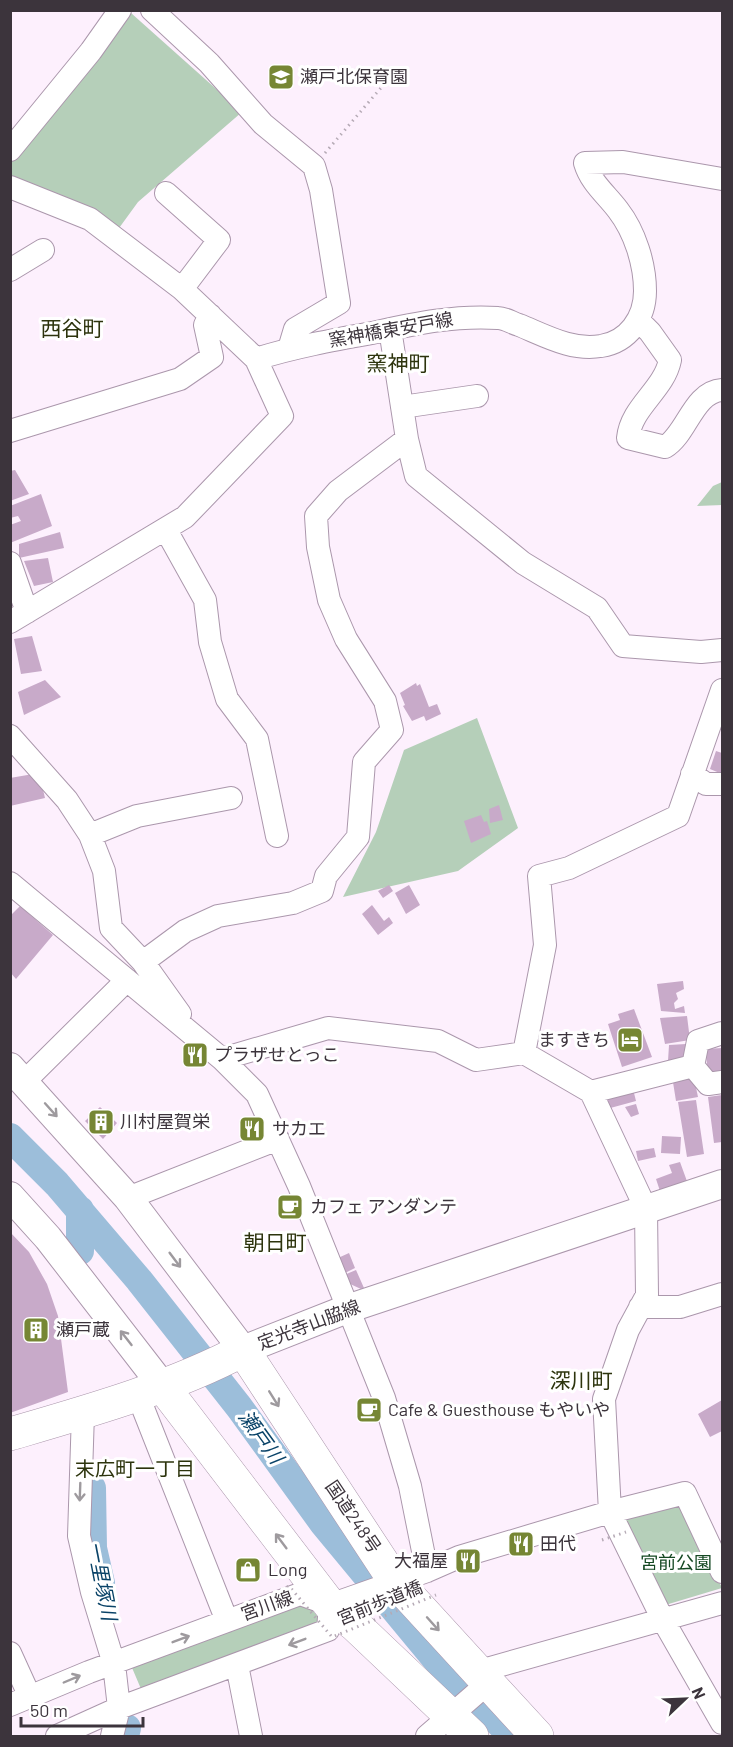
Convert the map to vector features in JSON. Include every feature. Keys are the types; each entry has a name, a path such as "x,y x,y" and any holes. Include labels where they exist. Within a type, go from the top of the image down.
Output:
{"highway":[{"path":"10,1434 83,1413 234,1355"},
{"name":"国道248号","path":"234,1355 390,1582 481,1682 537,1737"},
{"path":"159,1385 336,1602 452,1725"}],"main road":[{"name":"定光寺山脇線","path":"18,1074 128,1198 234,1355 347,1309 723,1184"},
{"path":"10,1196 48,1238 159,1385"}],"street":[{"path":"10,150 92,51 120,10"},
{"path":"152,10 209,63 263,124 314,166 321,190 339,303 295,329 289,349"},
{"path":"723,179 623,162 585,163 589,176 620,212 638,248 645,292 639,321 670,360 667,376 646,401 629,427 628,438 665,447 674,442 701,401 723,390"},
{"path":"10,187 90,219 182,289 256,359 282,416 185,517 19,617 11,568"},
{"path":"166,193 219,240 182,289"},
{"path":"10,270 43,250"},
{"path":"10,431 180,379 212,357 205,325 210,315"},
{"name":"窯神橋東安戸線","path":"256,359 289,349 448,318 501,318 550,337 561,344 580,347 617,342 639,321"},
{"path":"390,329 407,439 416,476 523,563 597,608 623,646 701,652 723,650"},
{"path":"402,407 477,396"},
{"path":"143,962 185,931 218,916 292,903 322,891 326,876 358,837 364,762 392,730 385,701 346,639 329,600 318,547 316,516 338,491 407,439"},
{"path":"166,530 205,600 210,642 227,699 257,739 277,836"},
{"path":"524,1053 545,945 539,876 569,868 678,816 723,690"},
{"path":"10,736 67,800 90,835 104,871 111,928 143,962 196,1039"},
{"path":"692,774 706,784 723,783"},
{"path":"90,835 137,816 231,798"},
{"path":"10,883 222,1059 258,1094 299,1186 384,1398 410,1486 427,1571"},
{"path":"18,1074 127,980"},
{"path":"222,1059 328,1028 438,1041 477,1060 524,1053 591,1092 646,1209 647,1295 611,1373 604,1399 610,1512 663,1620 723,1723"},
{"path":"693,1066 698,1041 723,1033"},
{"path":"591,1092 693,1066"},
{"path":"693,1066 708,1084 723,1082"},
{"path":"128,1198 278,1139"},
{"path":"640,1307 680,1307 723,1294"},
{"path":"159,1385 227,1621"},
{"path":"83,1413 79,1536 92,1592 114,1664 119,1708 112,1737"},
{"path":"57,1737 119,1708 328,1630 336,1602 427,1571 459,1557 685,1492 723,1572"},
{"name":"宮川線","path":"20,1701 300,1594 336,1602"},
{"path":"452,1725 481,1682 663,1620 723,1603"},
{"path":"10,1653 20,1701"},
{"path":"237,1665 251,1737"}],"path":[{"path":"314,166 386,81"},
{"path":"602,1540 626,1532"},
{"name":"宮前歩道橋","path":"287,1587 289,1586 332,1637 436,1595"}],"green space":[{"path":"131,13 242,112 138,202 114,235 11,181 10,157"},
{"path":"722,482 722,505 697,506 713,486"},
{"path":"477,718 518,828 458,871 343,897 376,832 404,750"},
{"name":"宮前公園","path":"682,1501 722,1588 662,1606 619,1518"},
{"path":"304,1601 329,1629 144,1696 130,1663"}],"building":[{"path":"15,470 29,494 10,501 10,471"},
{"path":"41,494 52,526 10,543 10,525 21,521 18,516 10,518 10,506"},
{"path":"60,532 64,548 19,558 19,544"},
{"path":"48,558 53,582 34,586 24,561"},
{"path":"32,636 42,671 21,674 14,639"},
{"path":"45,680 61,697 24,715 18,692"},
{"path":"416,683 417,686 420,684 429,707 437,704 441,714 426,721 424,716 412,721 403,706 405,705 400,693"},
{"path":"716,751 722,753 722,774 710,769"},
{"path":"39,773 45,798 10,806 10,778"},
{"path":"499,805 503,820 490,823 489,809"},
{"path":"481,815 484,822 487,821 491,834 471,843 464,821"},
{"path":"389,885 393,891 383,898 378,891"},
{"path":"409,885 420,905 406,914 395,893"},
{"path":"372,905 384,921 389,917 393,923 378,935 362,914"},
{"path":"20,906 53,935 16,979 10,972 10,916"},
{"path":"683,981 684,989 676,993 678,999 674,1003 675,1009 684,1006 685,1013 661,1011 657,984"},
{"name":"ますきち","path":"634,1009 652,1057 622,1067 608,1024 620,1020 618,1014"},
{"path":"687,1016 690,1040 665,1044 660,1018"},
{"path":"686,1044 687,1060 668,1061 669,1045"},
{"path":"722,1048 722,1077 709,1079 705,1049"},
{"path":"693,1073 698,1097 676,1101 672,1076"},
{"path":"632,1085 636,1101 603,1110 596,1094"},
{"path":"722,1095 722,1142 714,1143 708,1097"},
{"path":"696,1100 704,1154 687,1157 678,1102"},
{"path":"636,1104 639,1114 631,1117 625,1107"},
{"name":"川村屋賀栄","path":"100,1107 117,1123 103,1139 85,1121"},
{"path":"662,1136 681,1137 680,1154 661,1153"},
{"path":"654,1148 656,1157 638,1161 636,1151"},
{"path":"680,1162 688,1184 661,1194 656,1179 672,1173 669,1165"},
{"name":"瀬戸蔵","path":"10,1232 29,1252 47,1284 58,1316 68,1392 10,1413"},
{"path":"349,1253 355,1268 343,1274 338,1258"},
{"path":"356,1270 364,1288 361,1289 348,1283 344,1275"},
{"path":"722,1400 722,1431 710,1437 698,1414"}],"waterway":[{"name":"瀬戸川","path":"10,1137 57,1184 139,1280 239,1407 323,1523 453,1680 513,1736"},
{"path":"80,1210 80,1251"},
{"name":"一里塚川","path":"92,1488 93,1548 101,1583"},
{"name":"一里塚川","path":"125,1736 127,1728"}],"place":[{"name":"瀬戸北保育園","path":"281,77"},
{"name":"ますきち","path":"630,1040"},
{"name":"プラザせとっこ","path":"195,1055"},
{"name":"川村屋賀栄","path":"101,1122"},
{"name":"サカエ","path":"252,1129"},
{"name":"カフェ アンダンテ","path":"290,1207"},
{"name":"瀬戸蔵","path":"36,1330"},
{"name":"Cafe & Guesthouse もやいや","path":"369,1410"},
{"name":"田代","path":"521,1544"},
{"name":"大福屋","path":"468,1561"},
{"name":"Long","path":"248,1570"}],"district":[{"name":"西谷町","path":"72,329"},
{"name":"窯神町","path":"398,364"},
{"name":"朝日町","path":"275,1243"},
{"name":"深川町","path":"581,1381"},
{"name":"末広町一丁目","path":"135,1469"}]}
